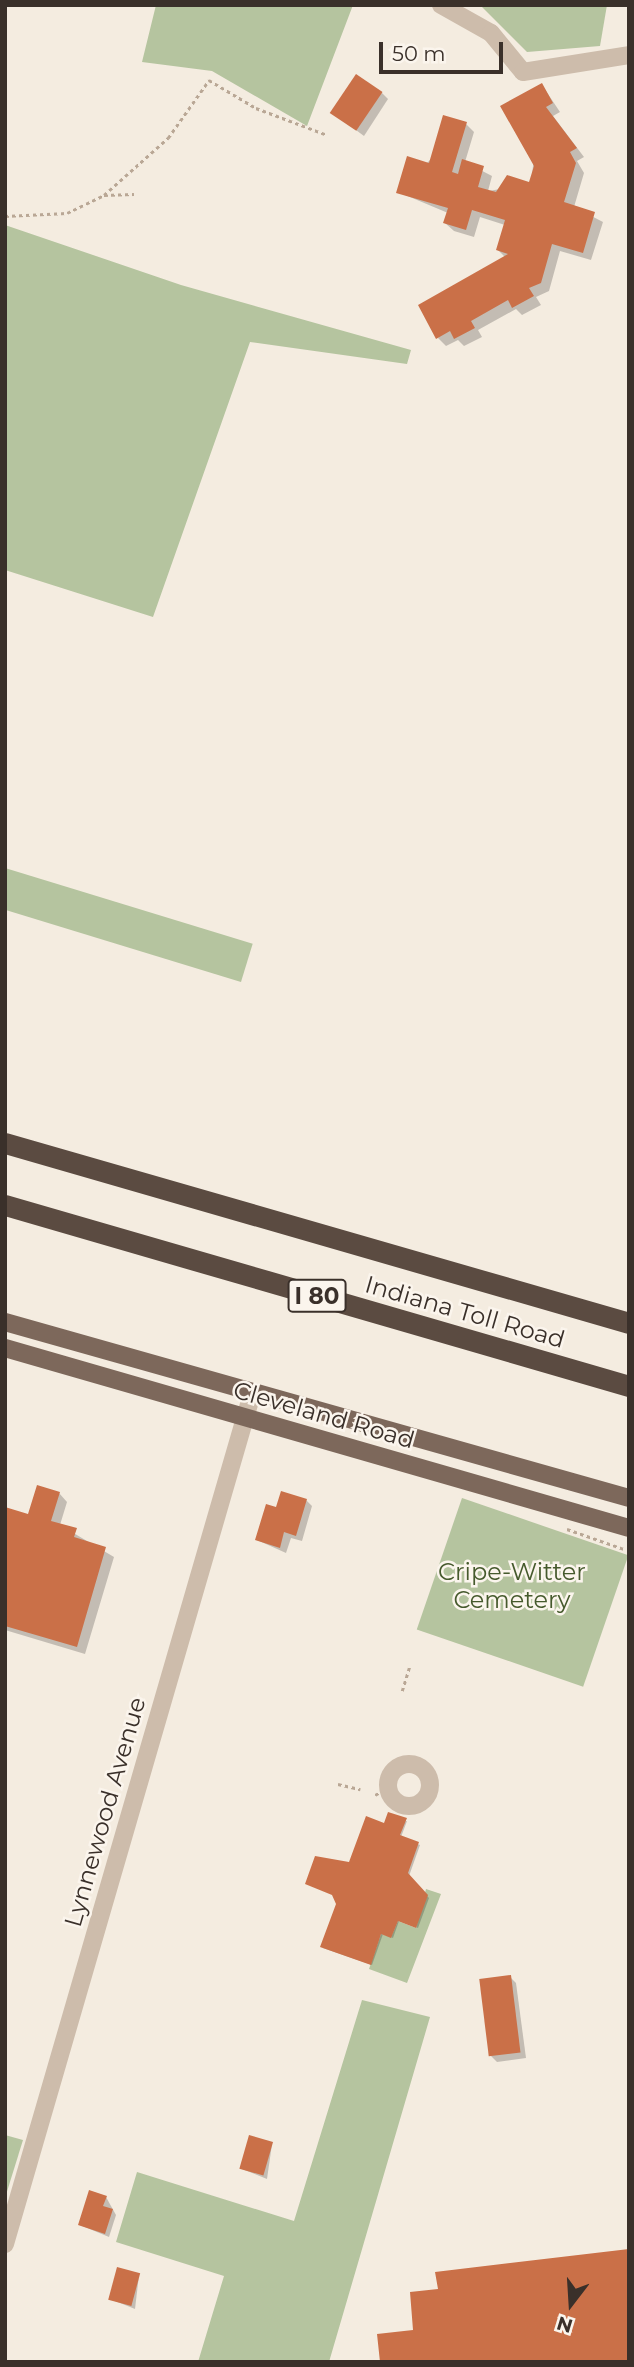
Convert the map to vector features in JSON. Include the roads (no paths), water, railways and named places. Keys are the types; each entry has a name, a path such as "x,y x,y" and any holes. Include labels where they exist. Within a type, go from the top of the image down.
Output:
{"highway":[{"name":"Indiana Toll Road","path":"5,1143 629,1324"},
{"name":"Indiana Toll Road","path":"5,1205 629,1386"}],"main road":[{"name":"Cleveland Road","path":"5,1321 252,1394 629,1499"},
{"name":"Cleveland Road","path":"5,1348 629,1528"}],"street":[{"path":"440,5 491,33 523,72 629,55"},
{"name":"Lynnewood Avenue","path":"5,2244 252,1394"},
{"path":"402,1764 419,1766 429,1777 422,1802 400,1806 381,1792 390,1775 402,1764"}],"park label":[{"name":"Cripe-Witter Cemetery","path":"512,1586"}]}
